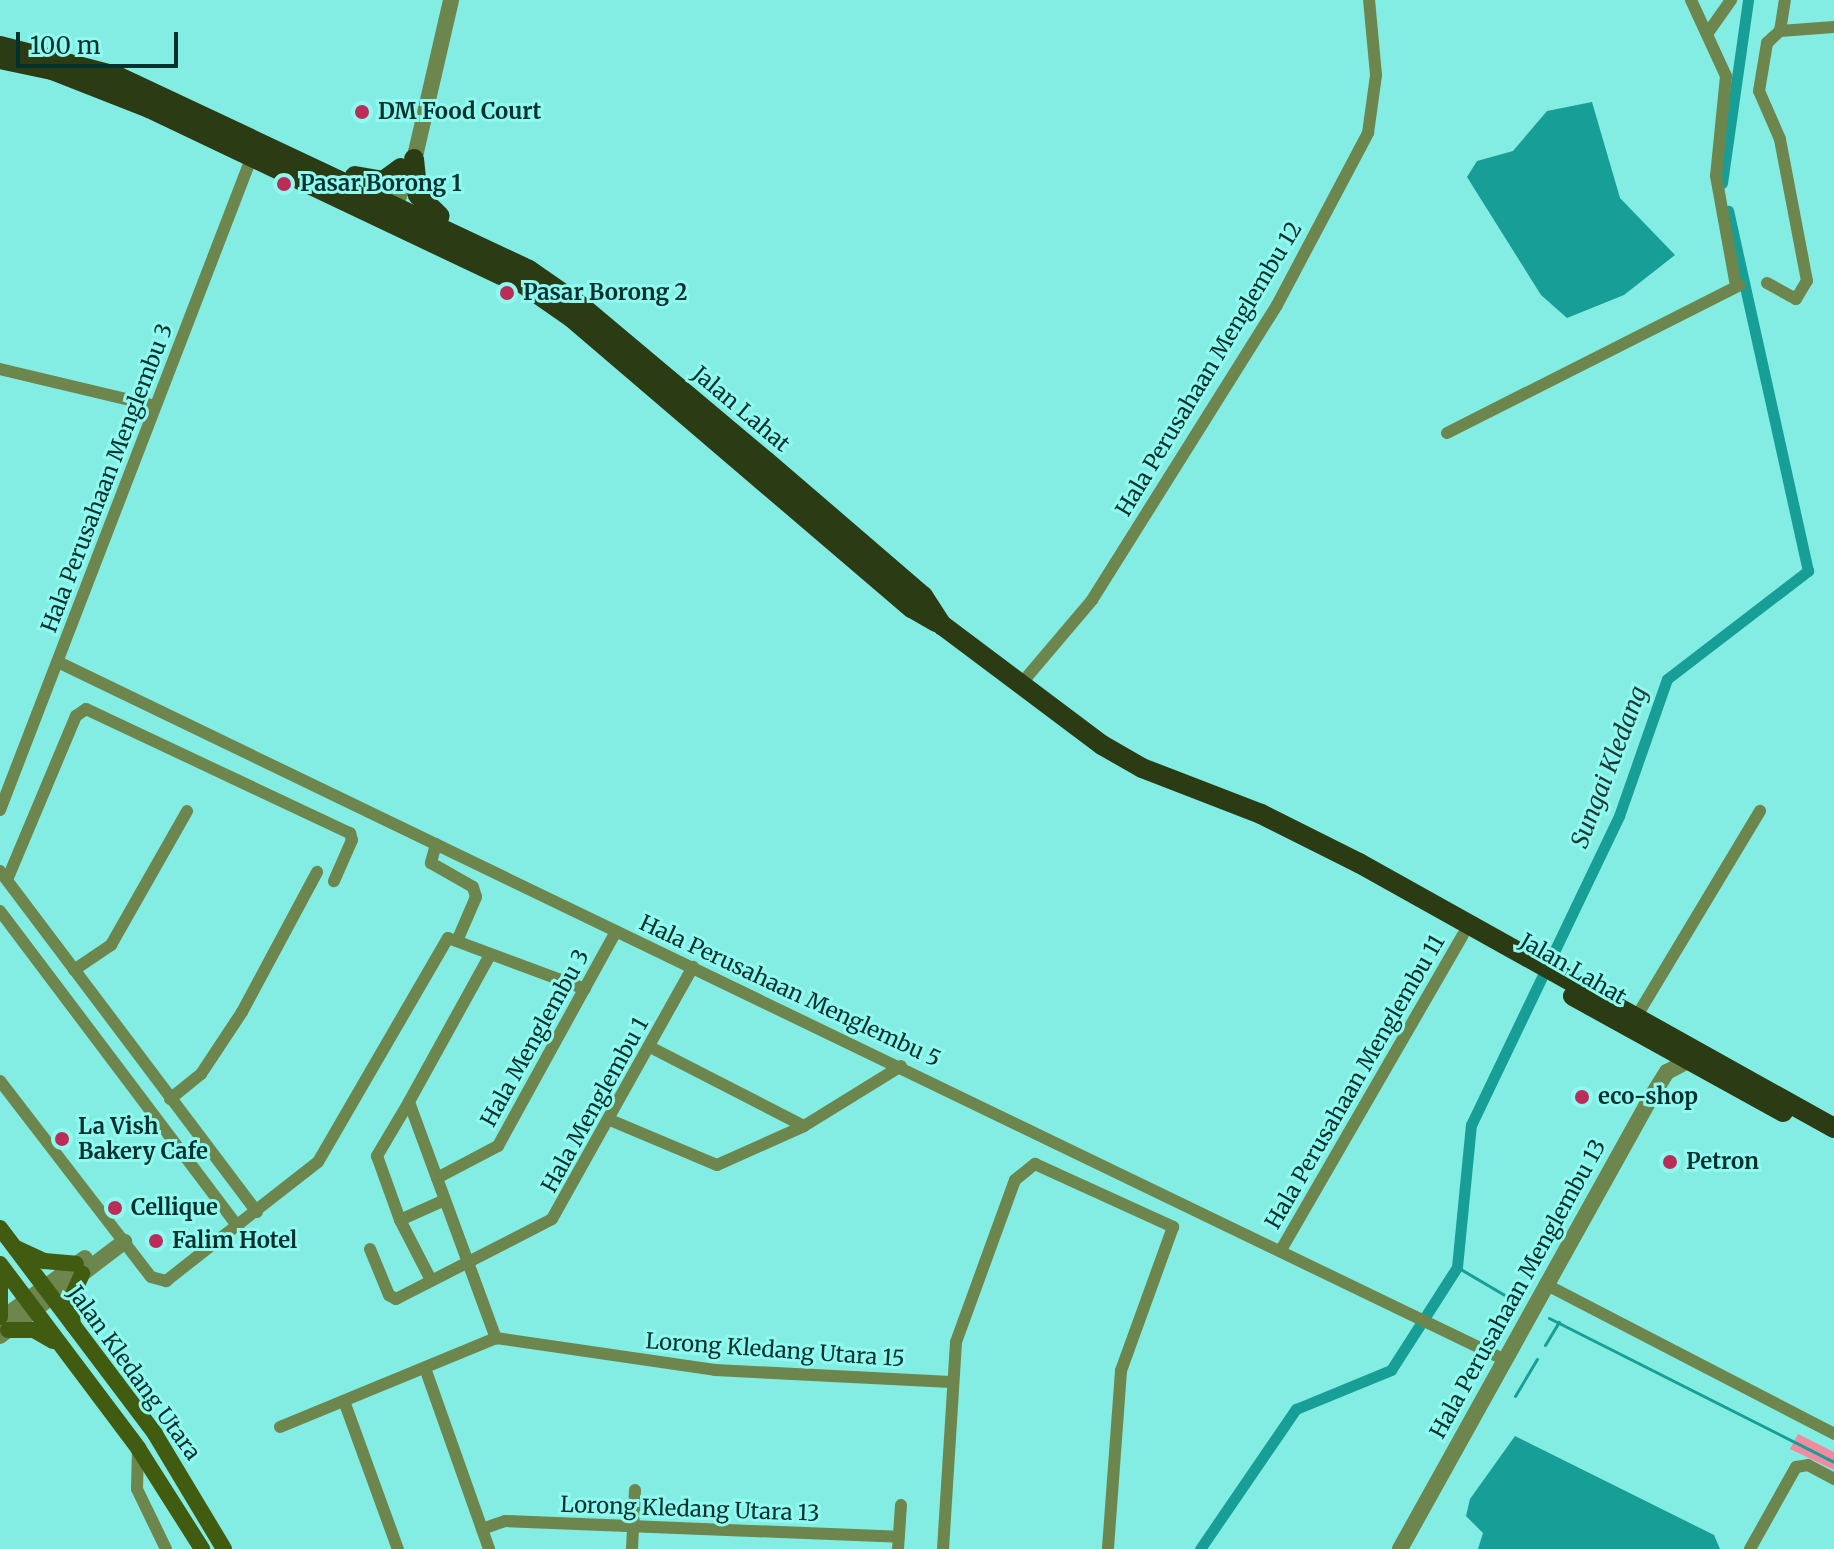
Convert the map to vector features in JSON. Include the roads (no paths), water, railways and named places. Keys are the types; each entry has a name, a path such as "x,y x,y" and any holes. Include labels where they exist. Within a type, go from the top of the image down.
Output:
{"main road":[{"path":"0,46 117,76 396,204 409,223 528,278"},
{"path":"0,59 52,70 141,105 250,159 528,278"},
{"path":"250,159 274,162 376,207 396,204"},
{"path":"327,172 383,181 407,163 423,203 528,278"},
{"name":"Jalan Lahat","path":"528,278 581,306 766,461 923,596 942,625 1020,685 1142,768 1295,831 1551,977 1686,1062 1834,1135"},
{"name":"Jalan Lahat","path":"1295,831 1353,873 1463,935 1523,962"},
{"name":"Jalan Lahat","path":"1551,977 1638,1014 1834,1128"},
{"name":"Jalan Kledang Utara","path":"0,1228 155,1434 224,1549"},
{"path":"14,1247 44,1261 79,1269 70,1301 74,1326"},
{"name":"Jalan Kledang Utara","path":"0,1264 138,1448 202,1549"},
{"path":"0,1284 2,1326 34,1330 62,1346"}],"street":[{"path":"407,163 443,0"},
{"path":"396,204 451,0"},
{"name":"Hala Perusahaan Menglembu 12","path":"1020,685 1092,600 1277,305 1361,146 1376,75 1369,0"},
{"path":"1447,433 1738,286 1716,176 1726,76 1691,0"},
{"path":"1707,34 1731,0"},
{"path":"1767,283 1796,299 1807,281 1780,139 1759,91 1767,43 1780,31 1785,0"},
{"path":"1780,31 1834,27"},
{"name":"Hala Perusahaan Menglembu 3","path":"0,810 5,789 58,662 250,159"},
{"path":"0,369 155,406"},
{"name":"Hala Perusahaan Menglembu 5","path":"58,662 1503,1359"},
{"path":"257,1212 4,875 76,716 86,709 350,833 352,840 334,881"},
{"path":"246,784 258,758"},
{"path":"74,970 111,945 187,811"},
{"path":"1638,1014 1760,811"},
{"path":"436,844 431,863 473,887 476,897 457,941"},
{"path":"170,1099 201,1074 242,1012 317,872"},
{"path":"0,911 238,1227"},
{"name":"Hala Menglembu 3","path":"437,1178 498,1146 616,931"},
{"name":"Hala Perusahaan Menglembu 11","path":"1281,1250 1463,935"},
{"path":"0,1081 158,1281 174,1277 318,1162 448,938 585,989"},
{"path":"430,1278 400,1220 377,1156 490,955"},
{"name":"Hala Menglembu 1","path":"370,1249 393,1299 417,1291 430,1278 552,1219 693,967"},
{"path":"650,1047 804,1126"},
{"path":"1663,1049 1667,1072 1686,1062"},
{"path":"610,1120 710,1165 804,1126 901,1066"},
{"name":"Hala Perusahaan Menglembu 13","path":"1400,1549 1503,1359 1667,1072"},
{"path":"280,1427 496,1338 409,1102"},
{"path":"943,1549 951,1382 959,1330 1015,1180 1035,1164 1173,1227 1121,1371 1108,1549"},
{"path":"400,1220 445,1200"},
{"path":"2,1326 121,1238"},
{"path":"1545,1284 1834,1434"},
{"name":"Lorong Kledang Utara 15","path":"496,1338 715,1370 951,1382"},
{"path":"425,1368 489,1549"},
{"path":"344,1401 398,1549"},
{"path":"138,1448 137,1489 166,1549"},
{"path":"1750,1549 1792,1472 1808,1465 1834,1479"},
{"path":"632,1549 635,1490"},
{"path":"898,1543 901,1505"},
{"name":"Lorong Kledang Utara 13","path":"482,1529 505,1521 898,1543"}],"water":[{"path":"1592,102 1620,198 1675,255 1624,295 1567,318 1541,295 1467,177 1477,161 1513,151 1547,111"},
{"path":"1515,1436 1714,1535 1720,1549 1478,1549 1483,1533 1466,1516 1470,1499"}],"waterway":[{"name":"Sungai Kledang","path":"1722,183 1748,0"},
{"name":"Sungai Kledang","path":"1200,1549 1296,1409 1391,1370 1457,1267 1471,1125 1619,816 1667,679 1808,571 1728,211"},
{"name":"Sungai Kledang","path":"1457,1267 1513,1300"},
{"name":"Sungai Kledang","path":"1549,1318 1834,1462"},
{"path":"1545,1345 1559,1322"},
{"path":"1515,1396 1537,1359"}],"place":[{"name":"DM Food Court","path":"362,112"},
{"name":"Pasar Borong 1","path":"284,184"},
{"name":"Pasar Borong 2","path":"507,293"},
{"name":"eco-shop","path":"1582,1097"},
{"name":"La Vish Bakery Cafe","path":"62,1139"},
{"name":"Petron","path":"1670,1162"},
{"name":"Cellique","path":"115,1208"},
{"name":"Falim Hotel","path":"156,1241"}]}
